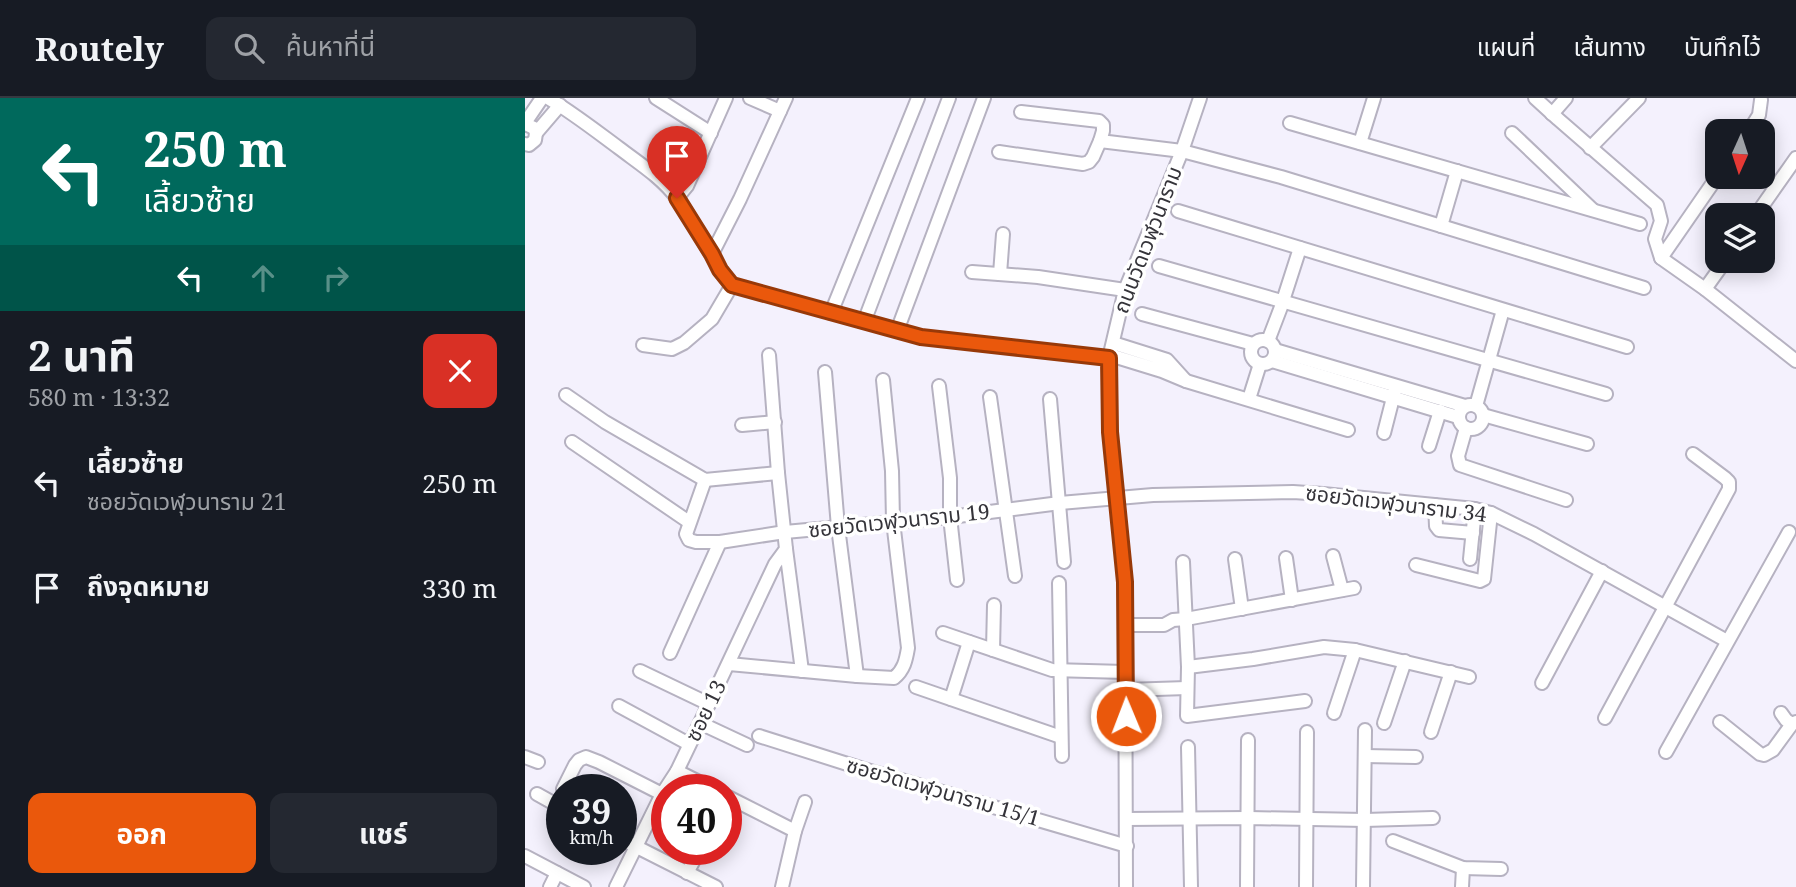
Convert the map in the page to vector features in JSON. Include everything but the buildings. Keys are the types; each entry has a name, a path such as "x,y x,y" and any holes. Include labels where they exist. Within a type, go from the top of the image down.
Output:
{"street":[{"path":"525,144 529,145 535,140 534,128 525,124 542,98"},
{"path":"548,98 567,104 658,176 677,198 720,270 732,285 921,337 1111,352 1186,381 1349,430"},
{"path":"656,98 711,133"},
{"path":"677,198 688,186 726,98"},
{"path":"750,98 780,111"},
{"path":"712,254 786,98"},
{"path":"831,313 918,98"},
{"path":"864,322 949,98"},
{"path":"897,331 984,98"},
{"name":"ถนนวัดเวฬุวนาราม","path":"1126,887 1125,582 1110,432 1111,352 1125,290 1182,150 1200,98"},
{"path":"1360,143 1374,98"},
{"path":"1535,98 1657,205 1661,221 1654,239 1661,258 1796,361"},
{"path":"1552,114 1566,98"},
{"path":"1590,148 1639,98"},
{"path":"1756,119 1761,100"},
{"path":"536,133 567,104"},
{"path":"999,152 1083,164 1093,157 1103,131 1103,125 1099,121 1021,112"},
{"path":"1290,123 1640,224"},
{"path":"1512,133 1594,211"},
{"path":"1100,141 1182,150 1281,177 1644,288"},
{"path":"1764,203 1796,158"},
{"path":"1441,226 1457,171"},
{"path":"1661,258 1709,189"},
{"path":"1178,211 1627,347"},
{"path":"1000,274 1003,234"},
{"path":"1249,400 1269,354 1300,248"},
{"path":"1159,266 1606,394"},
{"path":"972,272 1038,277 1125,290"},
{"path":"1705,289 1716,273"},
{"path":"643,345 672,349 684,343 712,319 732,285"},
{"path":"1395,391 1440,411 1471,411 1483,419 1479,426 1472,429 1461,425 1471,411 1503,310"},
{"path":"1142,314 1253,344"},
{"path":"1269,354 1256,362 1250,351 1253,344 1261,340 1269,354 1587,444"},
{"path":"769,355 778,473 802,671"},
{"path":"825,372 838,527 857,677"},
{"path":"729,664 857,677 894,678 900,674 906,663 908,648 893,522 892,471 883,380"},
{"path":"939,386 950,478 950,517 957,580"},
{"path":"1384,433 1395,391"},
{"path":"566,395 605,422 705,480 778,473"},
{"path":"990,397 1015,576"},
{"path":"1050,399 1065,562"},
{"path":"1429,446 1440,411"},
{"path":"742,425 775,422"},
{"path":"1466,428 1458,456 1460,465 1566,500"},
{"name":"ซอยวัดเวฬุวนาราม 19","path":"572,442 688,528 689,540 696,542 720,542 785,532 1116,498"},
{"path":"1605,718 1729,489 1729,482 1725,478 1693,454"},
{"path":"688,528 705,480"},
{"name":"ซอยวัดเวฬุวนาราม 34","path":"1116,498 1293,492 1475,509 1491,513 1534,534 1727,641"},
{"path":"1435,505 1436,526 1439,530 1473,533"},
{"path":"1471,559 1475,509"},
{"path":"1416,565 1469,579 1484,579 1491,513"},
{"path":"1666,752 1789,532"},
{"path":"670,653 720,542"},
{"name":"ซอย 13","path":"675,774 775,564 786,549"},
{"path":"1126,625 1164,625 1173,620 1348,589 1333,556"},
{"path":"1286,558 1292,600"},
{"path":"1235,559 1242,608"},
{"path":"1183,562 1188,667 1187,716 1305,701"},
{"path":"1542,683 1602,571"},
{"path":"1059,583 1062,756"},
{"path":"993,650 994,606"},
{"path":"1164,625 1168,632 1186,634"},
{"path":"943,633 1052,670 1125,672"},
{"path":"951,699 969,642"},
{"path":"1188,667 1324,647 1355,650 1469,677"},
{"path":"1334,713 1355,650"},
{"path":"1384,723 1405,661"},
{"path":"640,671 709,704"},
{"path":"1431,732 1451,672"},
{"path":"916,687 1061,737"},
{"path":"1125,690 1187,688"},
{"path":"619,706 689,744"},
{"path":"1720,722 1764,755 1773,750 1794,723 1786,720 1781,713"},
{"path":"700,723 747,745"},
{"path":"1363,887 1365,730"},
{"path":"1306,887 1307,732"},
{"name":"ซอยวัดเวฬุวนาราม 15/1","path":"759,736 1126,846"},
{"path":"1247,887 1248,740"},
{"path":"1188,747 1191,887"},
{"path":"1365,756 1416,757"},
{"path":"571,774 579,760 586,757 623,774"},
{"path":"677,771 683,774"},
{"path":"537,794 546,796"},
{"path":"782,887 805,802"},
{"path":"742,804 795,831"},
{"name":"ซอย 13","path":"637,845 651,816"},
{"path":"1126,819 1433,818"},
{"path":"1393,841 1463,868 1501,869"},
{"path":"637,848 716,887"},
{"path":"525,856 585,887"},
{"name":"ซอย 13","path":"616,887 627,865"},
{"path":"687,873 691,865"},
{"path":"1462,887 1463,868"},
{"path":"549,887 557,873"}],"route":[{"path":"677,198 720,270 732,285 921,337 1109,358 1110,432 1125,582 1126,716"}]}
